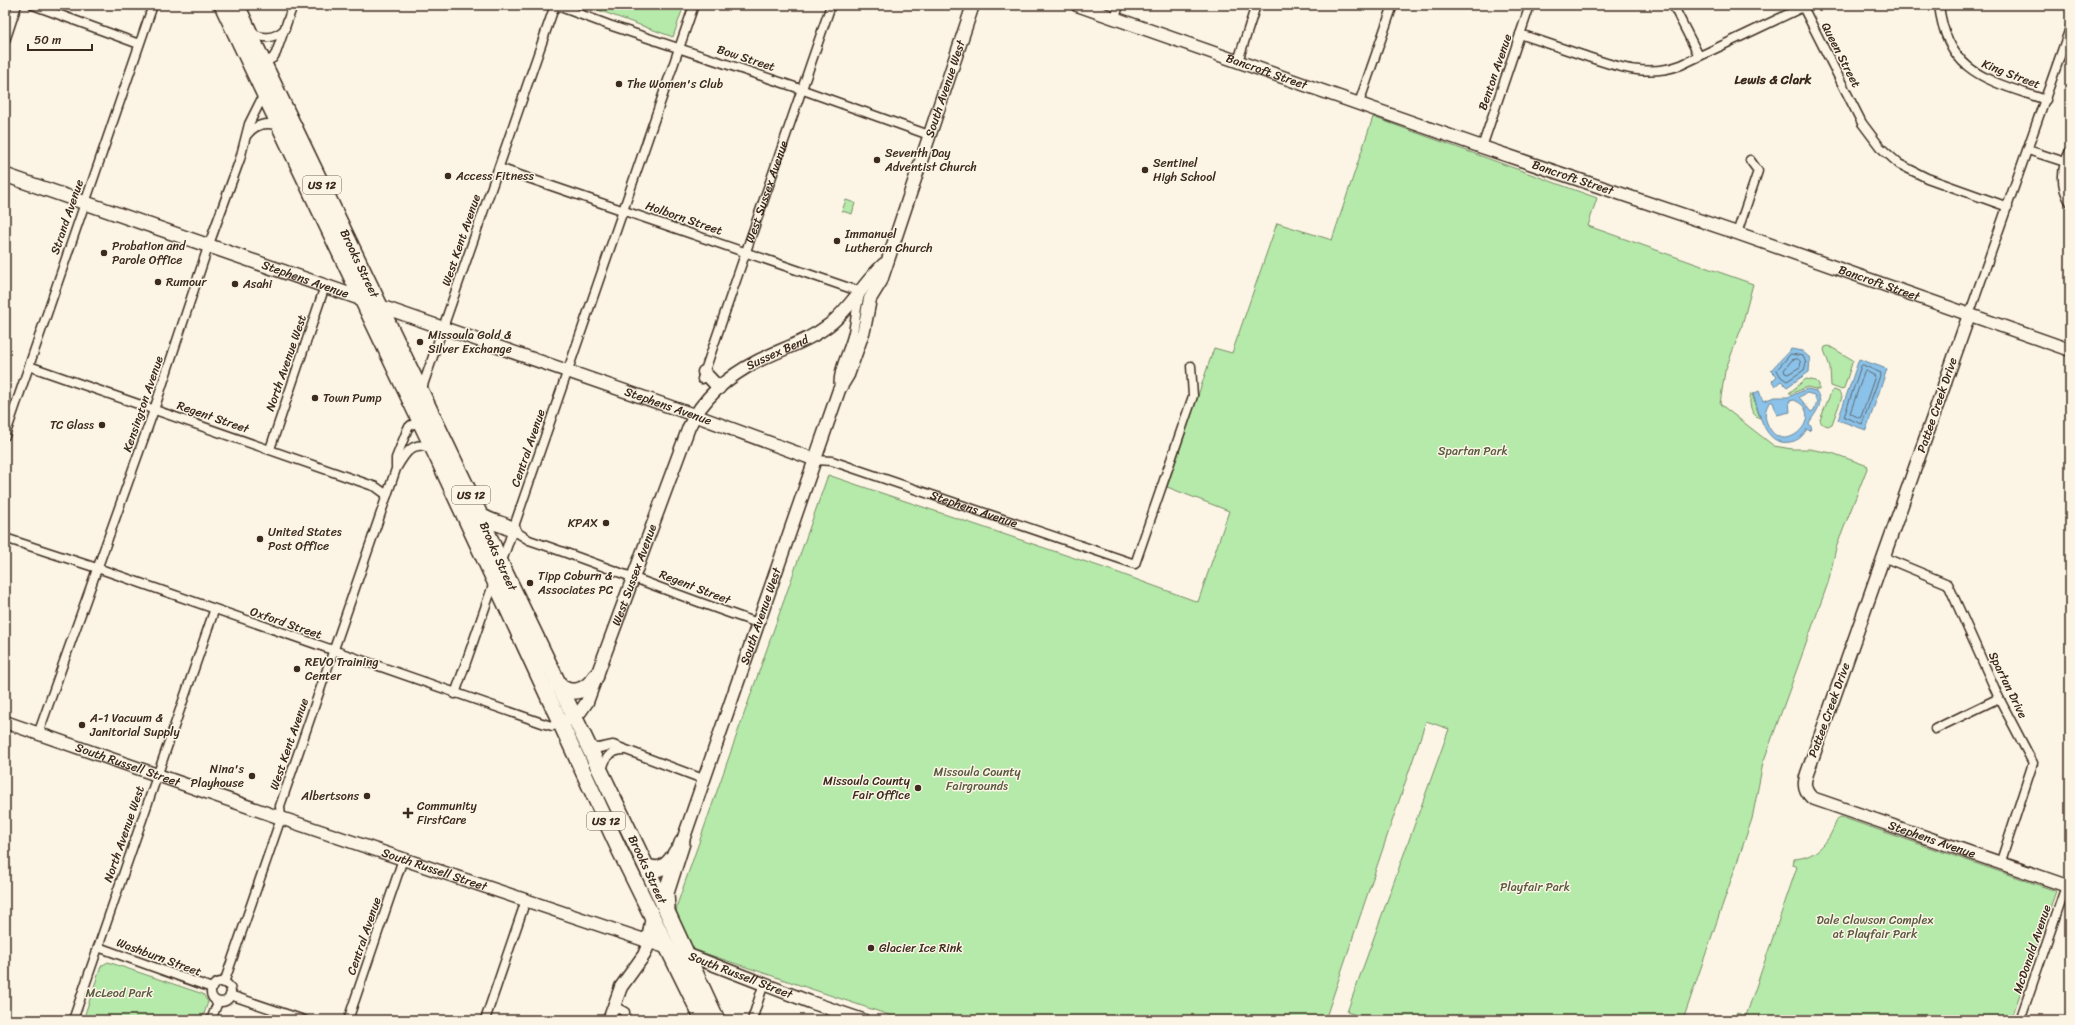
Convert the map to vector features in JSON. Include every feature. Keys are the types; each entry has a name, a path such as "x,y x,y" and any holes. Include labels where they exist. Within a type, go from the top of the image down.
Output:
{"highway":[{"name":"Brooks Street","path":"222,5 258,66 380,306 443,436 558,685 602,776 650,867 668,915 717,1020"},
{"name":"Brooks Street","path":"237,5 249,32 258,66"},
{"name":"Brooks Street","path":"270,90 279,126 421,422 560,724 703,1020"},
{"path":"421,422 428,425 443,436"},
{"path":"480,515 486,520 513,530"},
{"path":"558,685 572,691 579,691 590,685 596,676"},
{"path":"650,867 668,864 682,843"},
{"path":"668,915 666,892 682,843"},
{"path":"649,943 653,919"}],"main road":[{"name":"Stephens Avenue","path":"5,175 84,204 361,298 380,306"}],"street":[{"path":"5,41 17,5"},
{"path":"33,5 139,44"},
{"name":"Strand Avenue","path":"5,436 153,5"},
{"path":"258,66 274,56 286,28 293,5"},
{"name":"Bow Street","path":"555,5 679,49 801,89 929,135"},
{"name":"West Kent Avenue","path":"421,391 555,5"},
{"name":"Central Avenue","path":"455,694 694,5"},
{"name":"West Sussex Avenue","path":"703,375 831,5"},
{"name":"South Avenue West","path":"838,390 848,375 864,330 870,299 881,281 885,263 973,5"},
{"name":"Bancroft Street","path":"1077,5 1482,147 1737,233 2070,350"},
{"path":"1115,18 1119,5"},
{"path":"1238,61 1256,5"},
{"path":"1359,103 1393,5"},
{"name":"Benton Avenue","path":"1482,147 1530,5"},
{"path":"1673,5 1699,56"},
{"name":"King Street","path":"1939,5 1941,22 1950,46 1960,61 1975,73 2046,100"},
{"name":"Queen Street","path":"1520,34 1625,69 1647,72 1670,69 1804,6 1862,123 1880,147 1899,164 1927,178 2008,208"},
{"path":"249,32 260,37 267,38 273,37 286,28"},
{"name":"Pattee Creek Drive","path":"1804,781 2008,208 2070,28"},
{"name":"Kensington Avenue","path":"38,734 154,410 208,246 240,159 249,124 270,90"},
{"path":"245,137 257,127 267,124 279,126"},
{"path":"2028,150 2064,162"},
{"path":"2070,151 2064,162 2063,181 2070,202"},
{"path":"1737,233 1758,171 1750,160"},
{"name":"Holborn Street","path":"498,168 861,292"},
{"name":"South Avenue West","path":"682,843 703,779 816,460 838,390 839,375 853,332 856,304 861,292 885,263"},
{"name":"North Avenue West","path":"270,449 326,286"},
{"name":"Sussex Bend","path":"694,415 702,404 738,373 756,362 813,337 838,318 861,292"},
{"name":"Stephens Avenue","path":"380,306 694,415 816,460 832,461 1135,564 1193,396 1192,366"},
{"name":"Regent Street","path":"29,366 376,487 387,495"},
{"path":"703,375 719,388"},
{"name":"West Sussex Avenue","path":"560,724 574,716 584,707 694,415"},
{"name":"West Kent Avenue","path":"396,469 396,458 408,428 411,425 421,422"},
{"name":"West Kent Avenue","path":"224,983 280,818 280,806 396,469 407,452 417,446 430,448 438,459"},
{"name":"Regent Street","path":"513,530 528,540 634,577 689,600 758,623"},
{"name":"Oxford Street","path":"5,538 97,568 214,611 544,724 552,726 560,724"},
{"name":"Spartan Drive","path":"1883,557 1948,584 1999,698 2033,763 2000,864"},
{"name":"North Avenue West","path":"73,1020 214,611"},
{"path":"1936,729 1999,698"},
{"name":"South Russell Street","path":"5,722 280,818 526,900 649,943 686,954 862,1020"},
{"path":"587,745 595,749 613,745 703,779"},
{"path":"602,776 603,764 607,757 615,751 624,750"},
{"name":"Stephens Avenue","path":"1804,781 1805,792 1812,798 2068,887"},
{"name":"Central Avenue","path":"348,1020 403,859"},
{"name":"McDonald Avenue","path":"2020,1020 2068,887"},
{"path":"485,1020 526,900"},
{"path":"609,1020 621,987 642,959 649,943"},
{"name":"Washburn Street","path":"98,947 212,988"},
{"path":"224,983 230,988 230,995 226,1001 218,1002 212,996 212,988 216,984 224,983"},
{"path":"752,1020 764,983"},
{"path":"230,995 304,1020"},
{"path":"211,1020 218,1002"},
{"path":"614,1006 624,1012 624,1020"}],"green space":[{"path":"584,5 684,5 673,37"},
{"path":"1373,117 1597,198 1588,226 1753,284 1741,329 1725,371 1720,404 1774,446 1792,449 1809,449 1832,453 1868,466 1836,548 1828,583 1763,763 1752,819 1683,1020 1371,1020 1347,1012 1449,729 1426,721 1325,1020 904,1020 692,949 676,919 677,905 828,475 1116,572 1198,602 1229,511 1167,487 1214,348 1232,353 1277,223 1332,240"},
{"path":"846,200 855,203 852,214 842,211"},
{"path":"1829,346 1853,360 1842,390 1831,386 1830,367 1824,350 1825,347"},
{"path":"1806,379 1816,381 1819,384 1819,390 1807,387 1793,393 1789,393"},
{"path":"1834,390 1839,392 1842,397 1832,424 1828,426 1822,424 1820,420 1831,392"},
{"path":"1751,393 1760,418 1752,412 1750,400"},
{"name":"Dale Clawson Complex at Playfair Park","path":"1841,817 2056,891 2011,1020 1729,1020 1737,1013 1746,1016 1797,867 1792,865 1793,859 1802,858 1809,855 1822,846 1831,834 1837,819"},
{"name":"McLeod Park","path":"108,962 203,994 208,1002 202,1020 83,1020 101,966"}],"water":[{"path":"1791,349 1802,351 1810,358 1809,372 1787,387 1781,381 1775,386 1772,381 1777,376 1771,370"},
{"path":"1859,359 1887,369 1866,430 1838,420"},
{"path":"1807,389 1816,391 1819,396 1820,404 1809,423 1812,429 1810,431 1807,429 1802,436 1795,441 1781,442 1774,439 1768,433 1760,418 1753,394 1759,391 1763,401 1775,397 1788,397","holes":["1807,393 1814,395 1817,402 1814,410 1811,412 1799,397","1794,400 1804,407 1807,415 1805,424 1791,437 1782,438 1774,434 1767,423 1766,409 1768,404 1773,402 1777,415 1790,412 1789,401"]}],"place":[{"name":"The Women's Club","path":"619,84"},
{"name":"Seventh Day Adventist Church","path":"877,160"},
{"name":"Sentinel High School","path":"1145,170"},
{"name":"Access Fitness","path":"448,176"},
{"name":"Immanuel Lutheran Church","path":"837,241"},
{"name":"Probation and Parole Office","path":"104,253"},
{"name":"Rumour","path":"158,282"},
{"name":"Asahi","path":"235,284"},
{"name":"Missoula Gold & Silver Exchange","path":"420,342"},
{"name":"Town Pump","path":"315,398"},
{"name":"TC Glass","path":"102,425"},
{"name":"KPAX","path":"606,523"},
{"name":"United States Post Office","path":"260,539"},
{"name":"Tipp Coburn & Associates PC","path":"530,583"},
{"name":"REVO Training Center","path":"297,669"},
{"name":"A-1 Vacuum & Janitorial Supply","path":"82,725"},
{"name":"Nina's Playhouse","path":"252,776"},
{"name":"Missoula County Fair Office","path":"918,788"},
{"name":"Albertsons","path":"367,796"},
{"name":"Community FirstCare","path":"408,813"},
{"name":"Glacier Ice Rink","path":"871,948"}],"district":[{"name":"Lewis & Clark","path":"1773,79"}],"park label":[{"name":"Spartan Park","path":"1473,451"},
{"name":"Missoula County Fairgrounds","path":"977,779"},
{"name":"Playfair Park","path":"1535,887"}]}
